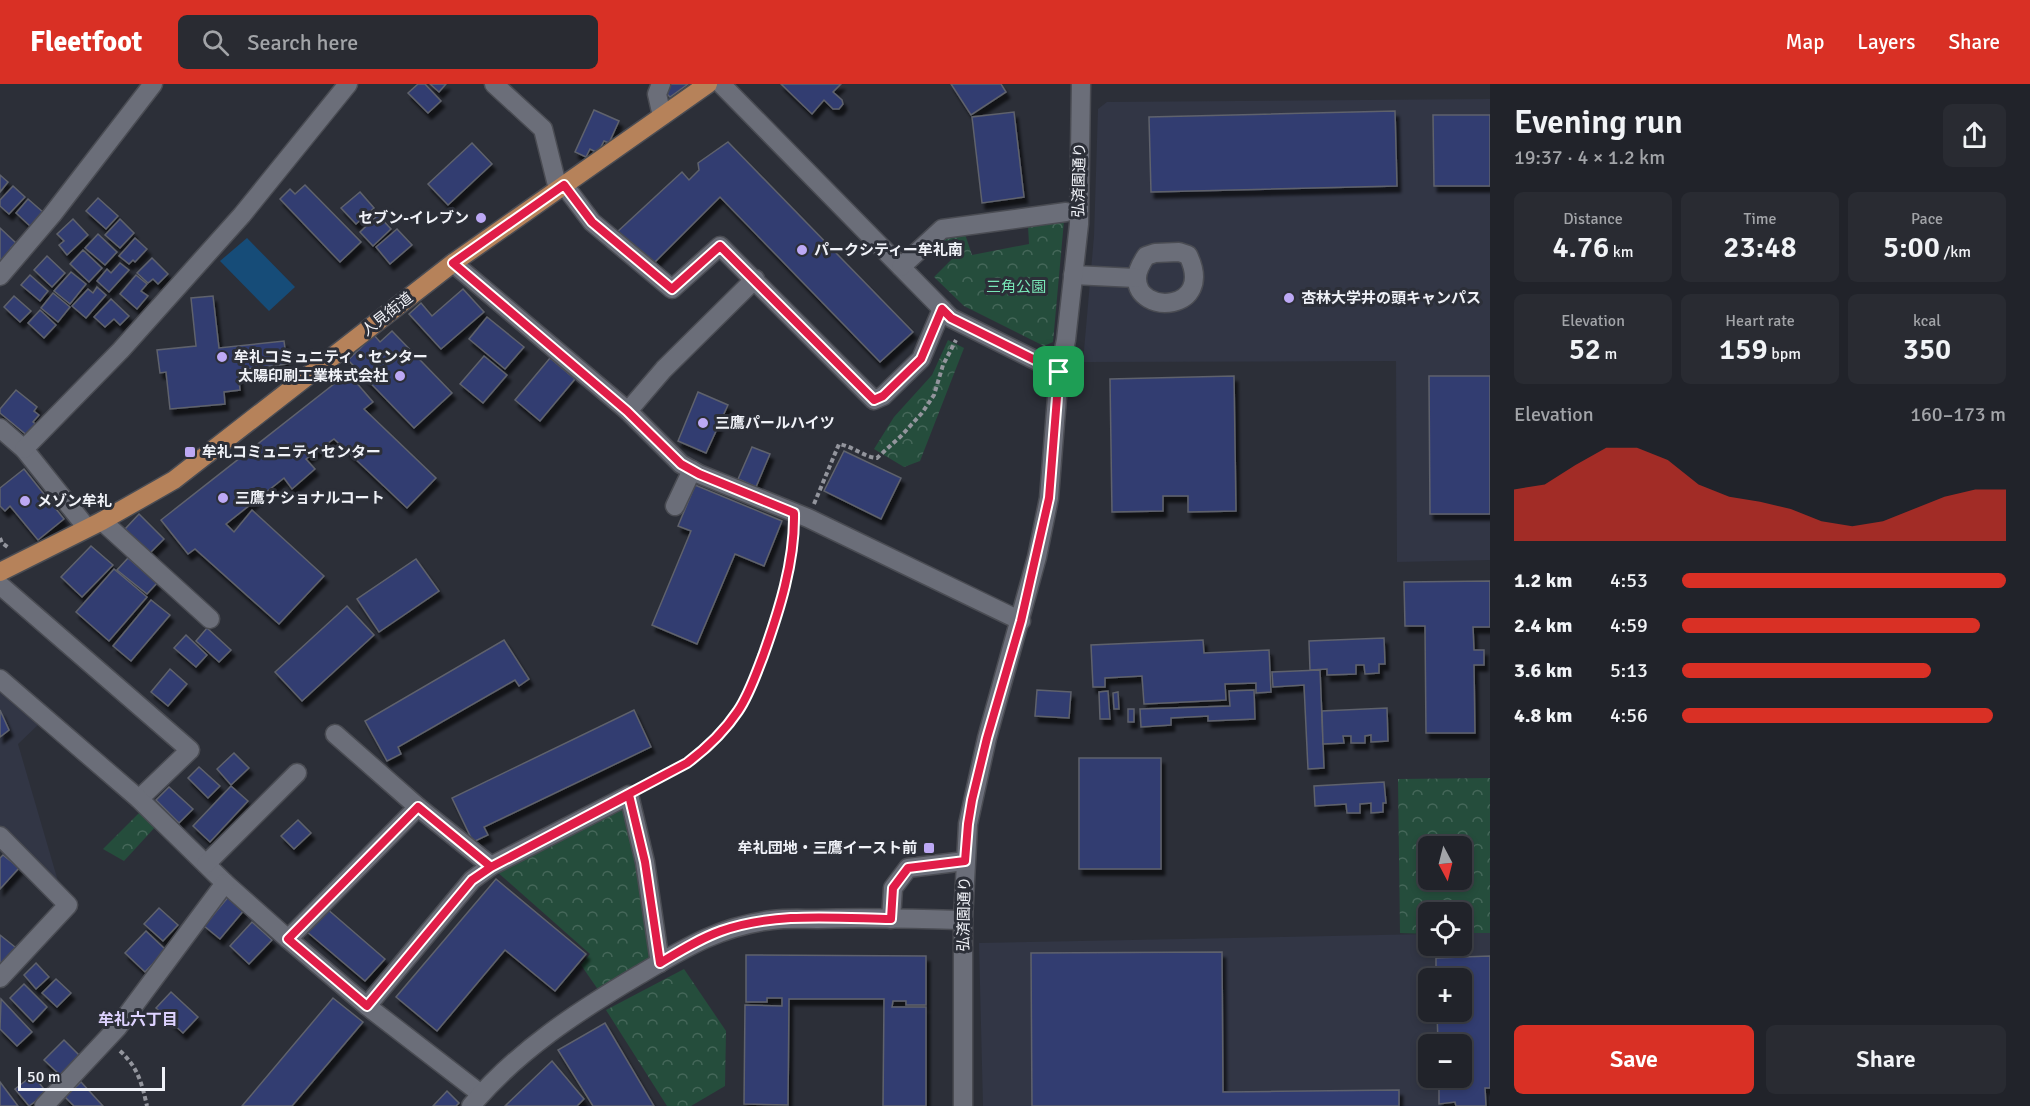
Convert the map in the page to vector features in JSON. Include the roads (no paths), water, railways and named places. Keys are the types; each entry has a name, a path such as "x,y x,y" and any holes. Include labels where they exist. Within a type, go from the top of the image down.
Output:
{"main road":[{"name":"人見街道","path":"0,572 95,524 174,480 453,263 708,84"}],"street":[{"path":"0,276 52,215 153,84"},
{"path":"24,449 121,350 242,215 348,84"},
{"path":"494,84 543,129 561,187 592,222 672,289 720,246 874,400 883,396 921,359 942,309"},
{"path":"661,84 657,94 662,116"},
{"path":"721,84 951,318 1059,372"},
{"name":"弘済園通り","path":"963,1106 963,920 968,824 987,738 1021,621 1049,498 1059,372 1066,340 1079,224 1081,84"},
{"path":"901,267 942,229 1066,212"},
{"path":"453,263 627,411 681,464 801,516 1021,621"},
{"path":"1073,275 1136,278"},
{"path":"627,411 664,369 755,279"},
{"path":"0,428 24,449 95,524 210,619"},
{"path":"675,506 692,470"},
{"path":"0,585 190,750 139,799"},
{"path":"0,679 139,799 225,883 288,939 476,1100 521,1057 555,1029 604,996 692,944 722,931 773,920 963,920"},
{"path":"336,734 418,807 491,867"},
{"path":"206,864 297,773"},
{"path":"367,1006 472,880 491,867 629,795 645,862 660,963"},
{"path":"288,939 418,807"},
{"path":"0,836 69,905 0,978"},
{"path":"891,919 893,888 908,868 965,861"},
{"path":"44,1106 118,1027 225,883"}],"water":[{"path":"247,238 295,287 269,311 220,261"}],"place":[{"name":"セブン-イレブン","path":"481,218"},
{"name":"パークシティー牟礼南","path":"802,250"},
{"name":"杏林大学井の頭キャンパス","path":"1289,298"},
{"name":"牟礼コミュニティ・センター","path":"222,357"},
{"name":"太陽印刷工業株式会社","path":"400,376"},
{"name":"三鷹パールハイツ","path":"703,423"},
{"name":"牟礼コミュニティセンター","path":"190,452"},
{"name":"三鷹ナショナルコート","path":"223,498"},
{"name":"メゾン牟礼","path":"25,501"},
{"name":"牟礼団地・三鷹イースト前","path":"929,848"}],"district":[{"name":"牟礼六丁目","path":"138,1019"}],"park label":[{"name":"三角公園","path":"1016,287"}]}
